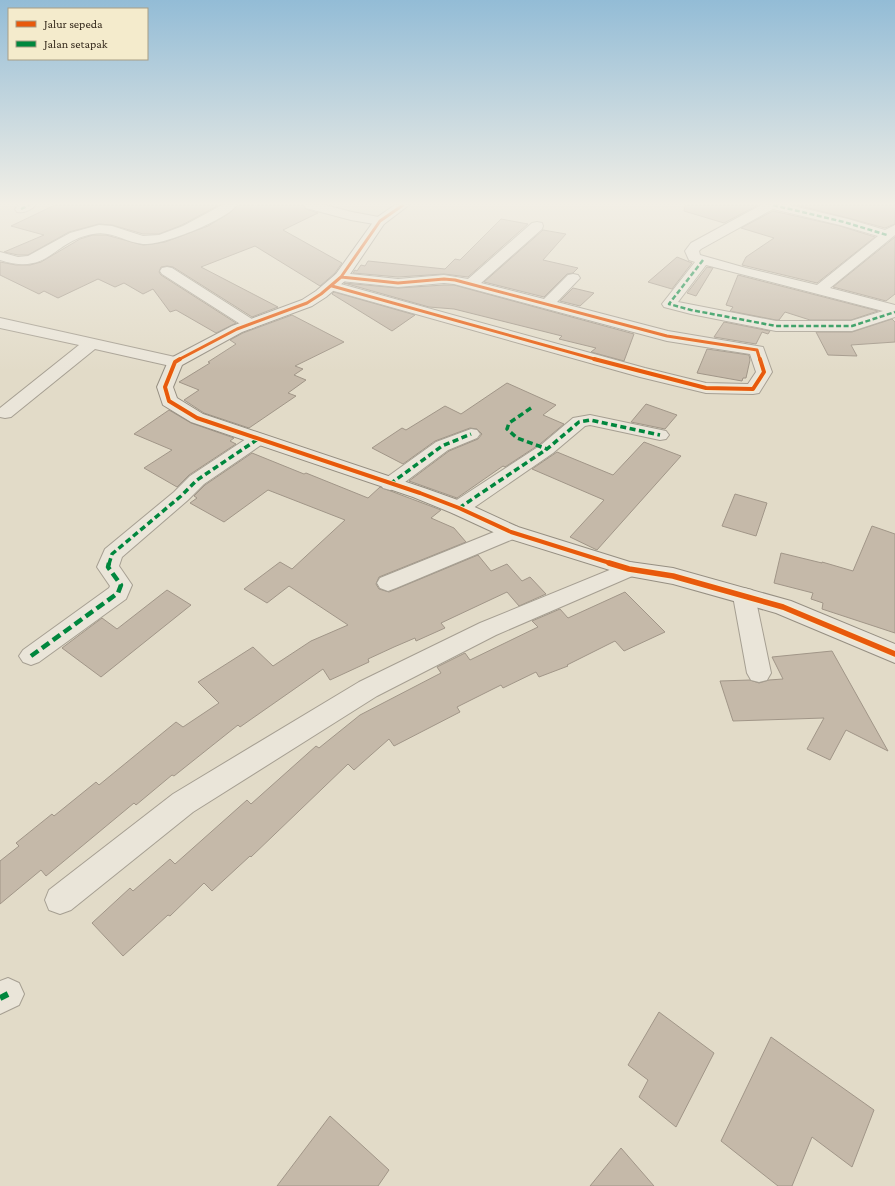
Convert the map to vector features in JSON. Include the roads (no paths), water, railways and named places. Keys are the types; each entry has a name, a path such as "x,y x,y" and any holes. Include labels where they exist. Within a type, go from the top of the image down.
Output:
{"street":[{"path":"2,325 175,362 237,329 307,302 336,282 352,260"},
{"path":"471,284 498,260"},
{"path":"703,260 670,304 691,310 776,326 852,326 895,311"},
{"path":"704,260 789,284 820,289 895,311"},
{"path":"820,289 856,260"},
{"path":"167,271 250,324"},
{"path":"547,304 573,278"},
{"path":"444,279 471,284 679,339 757,350 764,372 753,389 706,388 640,372 336,282 398,284 444,279"},
{"path":"5,413 91,344"},
{"path":"175,362 165,387 169,401 196,418 459,508 511,532 629,569 673,576 783,607 895,654"},
{"path":"459,508 547,449 579,422 590,420 660,435"},
{"path":"390,484 442,446 471,434"},
{"path":"31,656 118,593 121,585 108,567 112,554 198,480 258,439"},
{"path":"388,583 511,532"},
{"path":"60,900 183,803 368,689 488,629 629,569"},
{"path":"744,596 759,673"}]}
